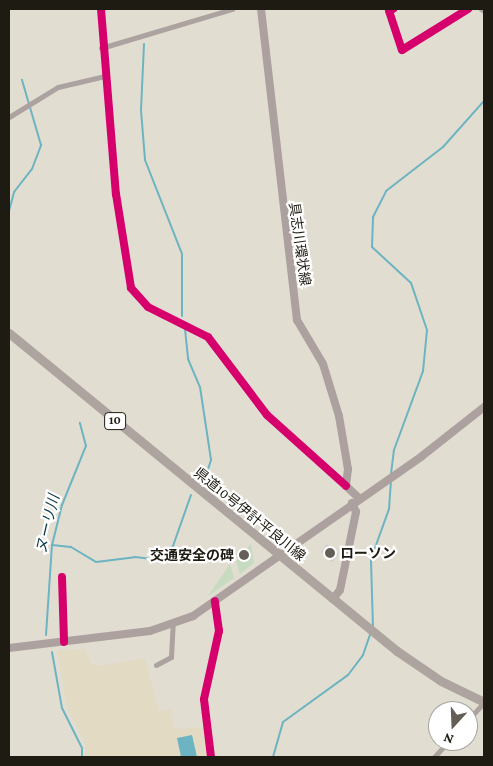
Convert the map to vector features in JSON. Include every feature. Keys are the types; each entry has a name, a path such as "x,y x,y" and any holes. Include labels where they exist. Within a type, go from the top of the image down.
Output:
{"main road":[{"name":"具志川環状線","path":"261,9 296,320 323,364 332,391 348,469 346,486"},
{"name":"県道10号伊計平良川線","path":"9,333 278,556 333,599 418,665 484,702"},
{"path":"9,648 64,642 173,624 215,601 355,500 443,441 484,407"},
{"path":"333,599 340,590 356,512 355,500 346,486"}],"street":[{"path":"101,9 102,48 125,270 132,291 148,307 208,338 268,415 346,486"},
{"path":"102,48 232,9"},
{"path":"393,9 389,11 402,50 468,9"},
{"path":"9,117 58,87 105,76"},
{"path":"62,577 64,642"},
{"path":"210,757 204,699 219,631 215,601"},
{"path":"156,665 171,657 173,624"}],"shaded area":[{"path":"85,649 91,664 99,666 145,658 159,711 171,709 175,729 206,727 208,757 86,757 84,740 67,707 57,651"}],"green space":[{"path":"251,544 254,563 240,574 236,561"},
{"path":"230,564 234,578 208,596"}],"water":[{"path":"192,735 197,757 181,757 177,738"}],"building":[{"name":"ローソン","path":"327,544 339,554 332,562 321,552"}],"waterway":[{"path":"144,44 141,110 145,160 182,254 182,316"},
{"name":"ヌーリ川","path":"9,211 14,192 32,169 41,145 22,80"},
{"path":"391,474 394,450 423,371 427,330 411,283 372,247 373,217 386,191 443,147 484,101"},
{"path":"185,329 188,359 200,387 211,460 204,482"},
{"name":"ヌーリ川","path":"46,635 52,545 62,505 86,446 80,423"},
{"path":"373,628 371,559 389,509 391,482"},
{"path":"52,545 71,547 96,562 135,557 158,560 173,546 191,495"},
{"path":"273,757 283,722 348,675 363,655 371,632"},
{"name":"ヌーリ川","path":"52,652 62,708 82,748 82,757"}],"cycle path":[{"path":"101,9 116,194 131,288 148,307 208,337 267,415 346,486"},
{"path":"393,9 389,11 402,50 468,9"},
{"path":"62,577 64,642"},
{"path":"211,757 204,699 219,631 215,601"}],"place":[{"name":"ローソン","path":"330,553"},
{"name":"交通安全の碑","path":"244,555"}]}
